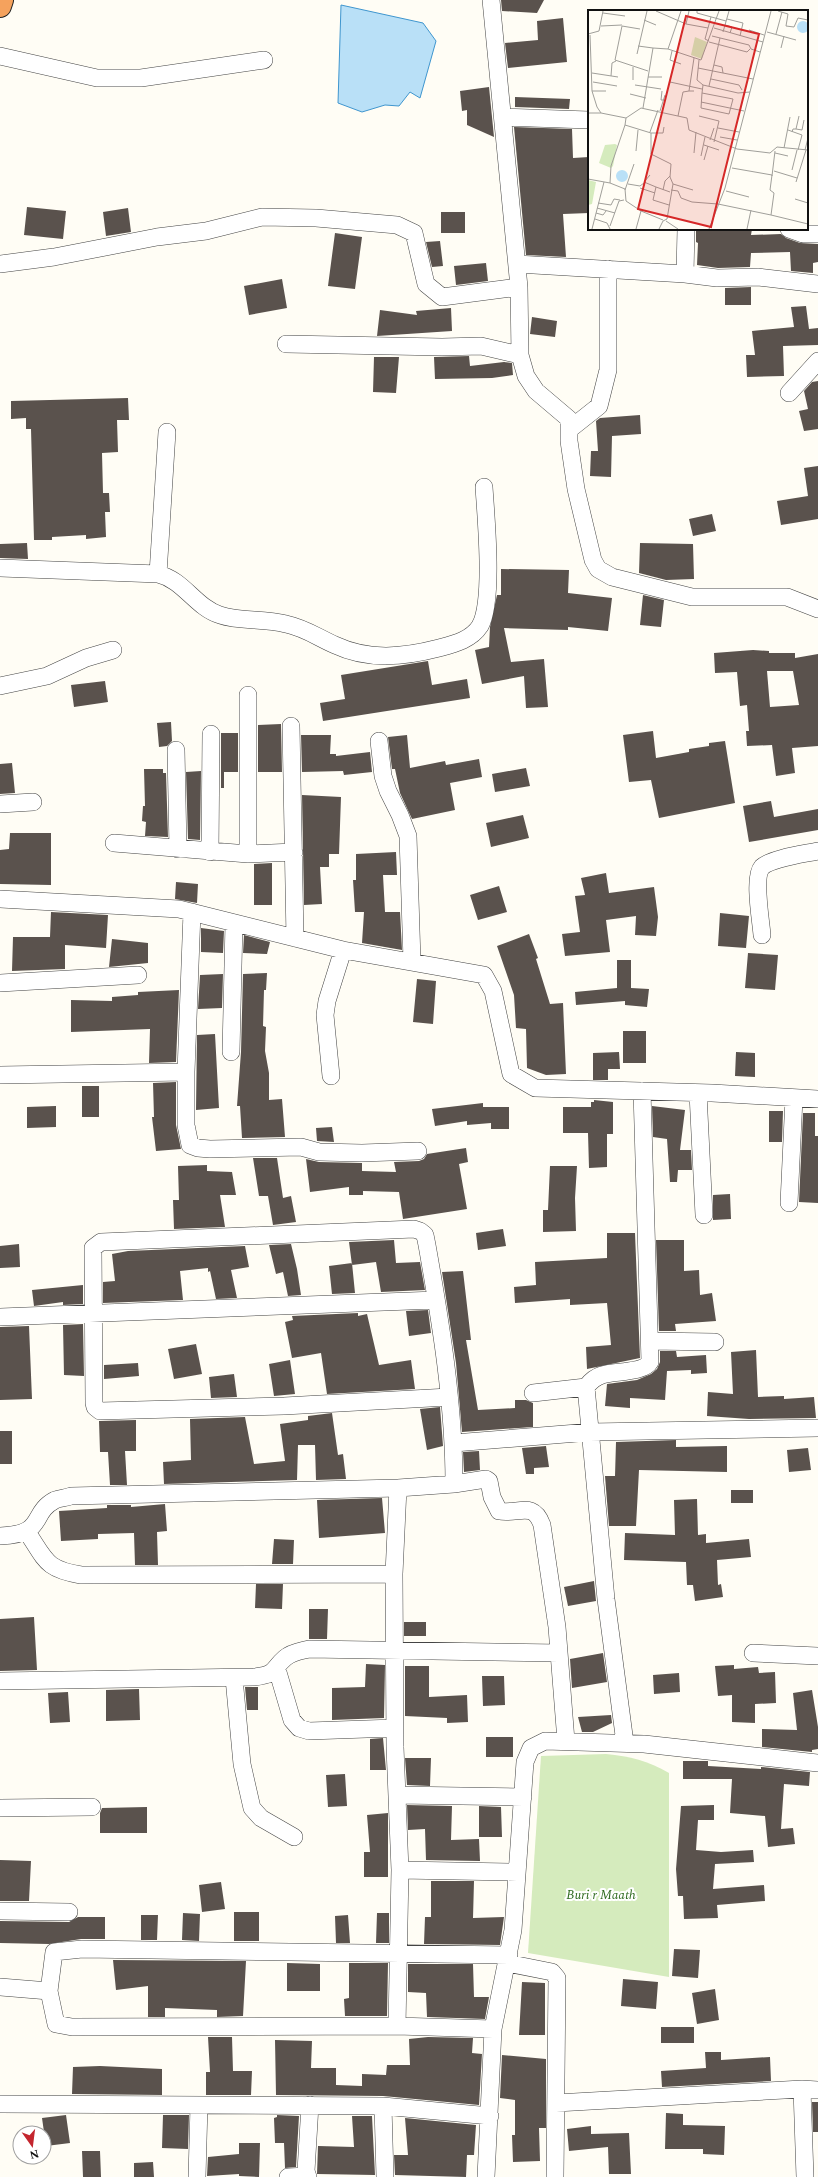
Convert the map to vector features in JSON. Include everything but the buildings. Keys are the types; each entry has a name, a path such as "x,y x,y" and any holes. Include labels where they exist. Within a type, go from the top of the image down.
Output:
{"highway":[{"path":"0,6 2,0"}],"street":[{"path":"491,0 519,287 520,355 526,376 533,386 569,419 569,440 576,489 589,549 598,569 612,577 692,597 787,597 818,609"},
{"path":"0,56 97,78 141,78 264,60"},
{"path":"503,117 588,120"},
{"path":"0,264 54,257 157,237 206,231 262,217 316,218 397,225 414,233 426,284 442,297 519,287"},
{"path":"684,274 686,230"},
{"path":"792,230 803,234 818,234"},
{"path":"517,264 684,274 717,278 758,277 818,284"},
{"path":"570,429 599,406 608,370 608,269"},
{"path":"286,344 442,347 481,346 520,355"},
{"path":"789,393 818,361"},
{"path":"158,574 167,432"},
{"path":"0,568 158,574 174,580 199,604 221,616 277,622 294,626 309,631 334,645 362,654 403,656 452,644 471,637 480,625 485,606 488,558 484,487"},
{"path":"0,686 47,676 86,658 113,650"},
{"path":"248,695 248,854"},
{"path":"291,726 295,938"},
{"path":"210,852 211,734"},
{"path":"379,741 384,776 388,791 400,815 408,836 412,961"},
{"path":"176,750 178,849"},
{"path":"0,804 33,802"},
{"path":"114,843 248,854 294,852"},
{"path":"762,934 757,880 760,868 768,862 818,851"},
{"path":"0,899 179,909 343,950 412,961 484,975 492,991 511,1074 535,1088 698,1093 818,1099"},
{"path":"192,912 186,1072 187,1137 190,1145 198,1148 301,1147 319,1152 362,1154 418,1150"},
{"path":"231,1052 234,923"},
{"path":"330,1076 325,1015 327,1001 343,950"},
{"path":"0,983 138,975"},
{"path":"0,1076 186,1072"},
{"path":"533,1393 586,1387 593,1380 602,1375 647,1366 650,1362 642,1091"},
{"path":"698,1093 704,1215"},
{"path":"789,1203 794,1098"},
{"path":"449,1397 284,1406 100,1411 95,1407 94,1403 93,1248 98,1243 334,1231 393,1229 420,1231 425,1235 436,1300 449,1397 454,1443 454,1484"},
{"path":"0,1316 436,1300"},
{"path":"650,1341 715,1342"},
{"path":"586,1387 606,1599 625,1743"},
{"path":"454,1443 590,1432 818,1428"},
{"path":"0,1536 27,1532 35,1525 44,1510 55,1500 71,1496 398,1488 454,1484 486,1479 489,1481 492,1496 499,1511 528,1509 540,1518 558,1627 566,1741"},
{"path":"397,2026 400,1870 395,1728 394,1574 398,1488"},
{"path":"27,1532 50,1565 64,1572 81,1575 394,1574"},
{"path":"0,1681 234,1678 267,1676 277,1669 285,1658 295,1652 309,1649 559,1653"},
{"path":"753,1653 818,1656"},
{"path":"277,1669 292,1720 300,1728 309,1730 395,1728"},
{"path":"234,1678 242,1764 252,1808 261,1818 294,1837"},
{"path":"486,2177 493,2029 508,1959 517,1872 525,1762 531,1748 546,1741 625,1743 818,1763"},
{"path":"398,1795 523,1797"},
{"path":"0,1808 92,1807"},
{"path":"400,1870 517,1872"},
{"path":"0,1911 69,1912"},
{"path":"493,2029 397,2026 72,2027 56,2024 49,1991 54,1952 75,1950 399,1954 508,1959 552,1972 557,1978 555,2177"},
{"path":"0,1987 49,1991"},
{"path":"556,2103 810,2089 805,2177"},
{"path":"0,2104 383,2106 490,2116"},
{"path":"196,2177 199,2105"},
{"path":"288,2177 307,2177 310,2105"},
{"path":"383,2106 384,2177"}],"green space":[{"name":"Buri r Maath","path":"606,1754 639,1760 654,1765 669,1773 669,1977 528,1953 541,1756"}],"water":[{"path":"341,5 423,23 436,41 420,98 410,92 399,106 385,105 362,112 338,103"}]}
